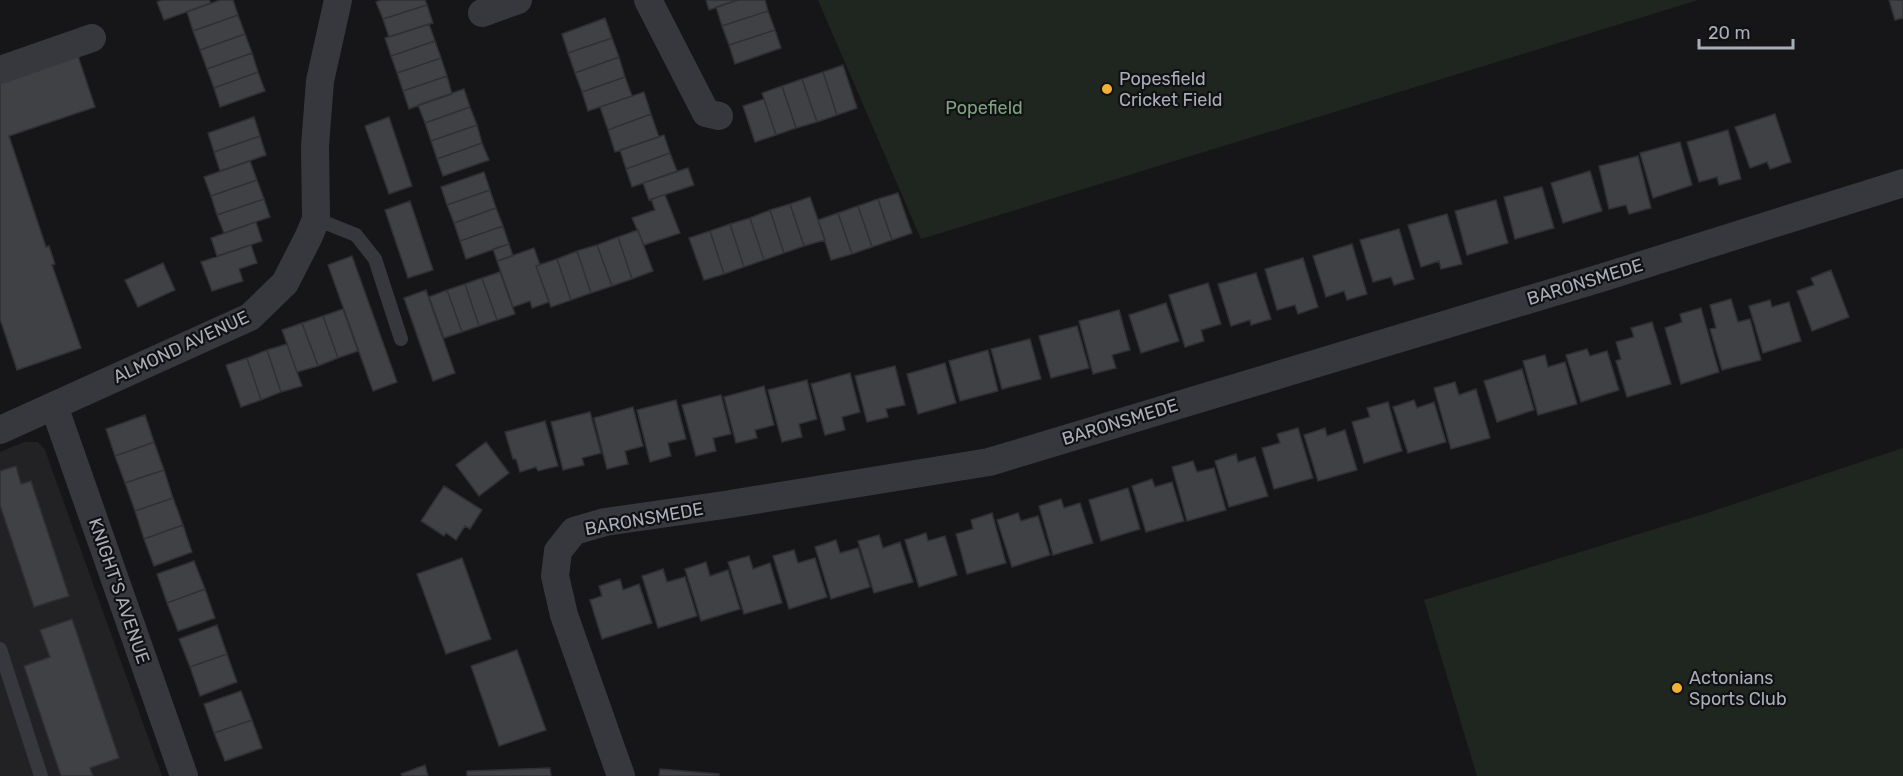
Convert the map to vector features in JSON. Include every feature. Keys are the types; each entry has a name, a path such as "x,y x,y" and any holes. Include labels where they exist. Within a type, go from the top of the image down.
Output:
{"street":[{"name":"ALMOND AVENUE","path":"0,429 250,317 285,283 316,219 315,146 320,81 338,0"},
{"path":"482,13 518,0"},
{"path":"648,0 706,113 719,116"},
{"path":"0,70 92,38"},
{"name":"BARONSMEDE","path":"621,776 564,615 555,576 558,551 574,531 605,522 989,462 1604,277 1903,183"},
{"name":"KNIGHT'S AVENUE","path":"54,406 184,776"}],"lane":[{"path":"316,219 356,235 375,259 401,339"},
{"path":"0,650 41,776"}],"shaded area":[{"path":"24,442 38,442 45,450 162,776 0,776 0,452"}],"green space":[{"name":"Popefield","path":"818,0 1698,0 921,239"},
{"name":"Actonians Sports Club","path":"1903,448 1903,776 1477,776 1424,600 1707,513"}],"building":[{"path":"162,0 209,0 211,3 164,20 157,2"},
{"path":"220,0 233,0 238,15 193,31 187,12"},
{"path":"425,0 427,5 383,19 376,2"},
{"path":"706,0 738,0 709,10"},
{"path":"738,0 765,0 768,11 722,26 716,7"},
{"path":"1889,0 1903,0 1903,18 1895,20"},
{"path":"427,5 433,23 389,37 383,19"},
{"path":"768,11 775,30 729,45 722,26"},
{"path":"238,15 245,34 200,50 193,31"},
{"path":"605,18 612,38 568,53 562,34"},
{"path":"429,24 435,41 391,56 385,38"},
{"path":"775,30 781,48 735,64 729,45"},
{"path":"245,34 252,53 207,69 200,50"},
{"path":"612,38 619,57 575,73 568,53"},
{"path":"435,41 441,58 397,73 391,56"},
{"path":"77,53 95,107 9,136 46,247 49,246 55,264 52,265 81,348 17,370 0,319 0,79"},
{"path":"252,53 258,72 214,88 207,69"},
{"path":"619,57 625,77 582,92 575,73"},
{"path":"441,58 447,76 403,91 397,73"},
{"path":"843,65 857,108 837,115 823,72"},
{"path":"258,72 265,91 220,107 214,88"},
{"path":"823,72 837,115 817,122 802,79"},
{"path":"447,76 452,94 409,109 403,91"},
{"path":"625,77 632,96 588,111 582,92"},
{"path":"802,79 817,122 796,128 782,86"},
{"path":"782,86 796,128 776,135 762,93"},
{"path":"464,89 470,107 425,123 418,105"},
{"path":"644,92 651,114 608,130 600,107"},
{"path":"764,99 776,135 755,142 743,106"},
{"path":"470,107 477,125 431,141 425,123"},
{"path":"651,114 659,137 615,152 608,130"},
{"path":"1775,114 1791,162 1770,169 1767,162 1750,168 1735,127"},
{"path":"254,117 260,136 214,152 208,133"},
{"path":"389,117 412,186 389,194 365,126"},
{"path":"477,125 482,143 437,159 431,141"},
{"path":"1728,130 1741,179 1719,185 1717,177 1699,182 1687,142"},
{"path":"664,135 670,153 626,169 620,150"},
{"path":"260,136 266,155 220,171 214,152"},
{"path":"1680,142 1692,185 1653,198 1640,153"},
{"path":"482,143 489,160 443,176 437,159"},
{"path":"670,153 677,171 632,187 626,169"},
{"path":"1638,156 1651,208 1629,214 1626,205 1609,209 1599,166"},
{"path":"250,161 257,180 211,196 204,177"},
{"path":"688,168 694,185 649,200 643,183"},
{"path":"1590,171 1602,211 1563,223 1551,183"},
{"path":"484,172 490,190 447,205 441,187"},
{"path":"257,180 264,199 217,215 211,196"},
{"path":"1542,187 1554,228 1515,239 1504,197"},
{"path":"490,190 496,208 454,223 447,205"},
{"path":"898,193 912,233 892,240 878,199"},
{"path":"665,195 680,233 644,245 632,218 655,210 651,199"},
{"path":"810,197 825,240 804,246 790,204"},
{"path":"264,199 270,217 224,233 217,215"},
{"path":"878,199 892,240 872,247 858,206"},
{"path":"1496,200 1508,243 1467,255 1455,211"},
{"path":"410,201 433,270 408,278 385,210"},
{"path":"790,204 804,246 784,253 770,210"},
{"path":"858,206 872,247 852,254 838,213"},
{"path":"496,208 503,226 460,241 454,223"},
{"path":"770,210 784,253 764,260 750,218"},
{"path":"838,213 852,254 831,260 818,220"},
{"path":"1447,214 1462,264 1441,269 1439,261 1421,267 1408,225"},
{"path":"750,218 764,260 744,267 730,224"},
{"path":"256,222 262,241 217,256 211,238"},
{"path":"730,224 744,267 724,274 710,231"},
{"path":"503,226 509,244 466,259 460,241"},
{"path":"1399,229 1414,279 1394,285 1391,277 1373,282 1360,240"},
{"path":"638,230 653,271 632,279 618,237"},
{"path":"710,231 724,274 704,280 689,238"},
{"path":"618,237 632,279 612,286 597,245"},
{"path":"509,244 513,256 497,261 493,249"},
{"path":"1352,244 1367,294 1347,300 1344,291 1326,297 1313,256"},
{"path":"251,245 257,263 239,269 243,281 212,291 201,262"},
{"path":"597,245 612,286 591,293 577,251"},
{"path":"534,248 540,265 536,266 549,302 532,308 530,301 513,307 497,261"},
{"path":"577,251 591,293 571,300 557,259"},
{"path":"352,256 397,382 373,391 328,265"},
{"path":"1303,258 1318,307 1298,314 1295,305 1277,310 1265,269"},
{"path":"557,259 571,300 551,307 536,266"},
{"path":"163,263 175,290 138,307 125,280"},
{"path":"1831,270 1849,317 1812,331 1797,291 1814,285 1811,278"},
{"path":"500,272 515,314 497,320 482,278"},
{"path":"1256,273 1271,319 1251,325 1250,320 1231,326 1218,284"},
{"path":"482,278 497,320 479,326 465,284"},
{"path":"1208,283 1221,324 1201,330 1204,341 1185,347 1169,295"},
{"path":"465,284 479,326 462,332 447,290"},
{"path":"426,290 455,373 433,381 404,298"},
{"path":"447,290 462,332 444,338 429,297"},
{"path":"1731,299 1738,322 1750,319 1761,360 1722,370 1710,329 1716,328 1710,305"},
{"path":"1770,300 1772,307 1789,302 1801,341 1763,353 1749,306"},
{"path":"1166,303 1179,341 1141,353 1129,315"},
{"path":"1701,308 1719,372 1681,384 1665,328 1682,322 1680,314"},
{"path":"343,309 358,351 338,358 323,316"},
{"path":"1119,310 1130,350 1112,355 1116,368 1093,374 1079,321"},
{"path":"323,316 338,358 318,366 302,323"},
{"path":"1652,322 1671,384 1627,397 1616,361 1621,359 1616,342 1634,337 1631,328"},
{"path":"302,323 318,366 297,372 282,330"},
{"path":"1077,326 1089,368 1051,378 1039,336"},
{"path":"1030,339 1041,379 1002,389 991,349"},
{"path":"287,344 302,386 281,392 267,350"},
{"path":"1587,349 1590,356 1607,351 1619,390 1581,402 1566,355"},
{"path":"267,350 281,392 261,400 247,358"},
{"path":"988,350 998,391 960,401 949,361"},
{"path":"1545,355 1548,367 1565,362 1577,404 1538,415 1523,361"},
{"path":"247,358 261,400 241,407 226,365"},
{"path":"945,363 956,403 918,414 907,374"},
{"path":"895,366 905,405 886,409 888,417 867,422 855,376"},
{"path":"1522,369 1534,410 1497,422 1484,381"},
{"path":"850,373 860,412 842,417 845,430 825,435 811,384"},
{"path":"807,380 817,419 799,424 802,437 782,442 768,390"},
{"path":"1455,382 1459,395 1476,389 1490,438 1451,449 1434,388"},
{"path":"764,386 774,425 755,430 757,438 736,443 724,397"},
{"path":"721,395 731,434 713,438 716,451 696,456 682,405"},
{"path":"676,400 686,439 668,443 671,456 650,462 637,410"},
{"path":"1414,400 1417,408 1434,402 1446,442 1408,453 1393,407"},
{"path":"1388,402 1402,451 1364,463 1352,422 1370,417 1367,408"},
{"path":"633,407 643,446 625,451 628,464 607,469 594,418"},
{"path":"590,412 601,453 582,458 584,465 563,470 551,422"},
{"path":"145,415 154,442 115,456 106,429"},
{"path":"545,421 558,466 538,471 536,467 520,472 516,459 513,459 505,432"},
{"path":"1298,428 1313,478 1274,489 1262,448 1280,443 1277,434"},
{"path":"1325,428 1327,436 1345,430 1357,470 1318,481 1304,435"},
{"path":"154,442 164,470 125,483 115,456"},
{"path":"486,442 509,473 479,496 456,465"},
{"path":"1236,454 1238,462 1255,457 1268,496 1229,507 1215,461"},
{"path":"1193,461 1197,472 1214,468 1226,510 1187,521 1172,467"},
{"path":"16,466 21,484 31,481 69,596 34,607 0,505 0,471"},
{"path":"164,470 173,498 135,511 125,483"},
{"path":"1152,479 1155,487 1172,482 1184,521 1146,532 1132,486"},
{"path":"444,486 482,510 470,529 465,526 456,540 446,533 444,536 421,521"},
{"path":"1128,488 1140,529 1101,541 1089,500"},
{"path":"173,498 183,525 144,539 135,511"},
{"path":"1061,499 1064,508 1080,503 1093,543 1053,555 1039,506"},
{"path":"992,513 1006,563 967,574 956,534 973,529 971,520"},
{"path":"1018,513 1021,521 1038,516 1050,555 1012,567 997,520"},
{"path":"183,525 192,552 154,566 144,539"},
{"path":"926,533 928,541 945,536 957,575 919,587 905,540"},
{"path":"879,535 883,548 900,542 913,582 874,593 858,541"},
{"path":"836,540 840,553 858,548 870,587 831,599 815,547"},
{"path":"794,550 798,563 815,558 827,597 789,609 773,556"},
{"path":"749,556 753,569 770,563 782,603 744,614 728,562"},
{"path":"462,558 491,639 446,654 417,574"},
{"path":"194,561 205,589 167,603 157,574"},
{"path":"706,562 710,576 728,570 740,609 701,621 685,569"},
{"path":"663,569 667,582 685,577 697,616 658,628 642,576"},
{"path":"620,579 623,590 639,584 652,623 602,639 590,600 602,596 599,586"},
{"path":"205,589 215,618 178,631 167,603"},
{"path":"72,619 119,758 90,768 93,776 61,776 24,666 50,657 40,630"},
{"path":"217,625 227,654 190,667 179,639"},
{"path":"517,650 546,730 499,746 471,666"},
{"path":"227,654 237,682 200,696 190,667"},
{"path":"241,691 252,720 214,733 204,704"},
{"path":"252,720 262,748 225,761 214,733"},
{"path":"425,765 428,776 402,776 401,774"},
{"path":"550,768 551,776 467,776 467,771"},
{"path":"660,769 719,774 719,776 659,776"}],"place":[{"name":"Popesfield Cricket Field","path":"1107,89"},
{"name":"Actonians Sports Club","path":"1677,688"}]}
